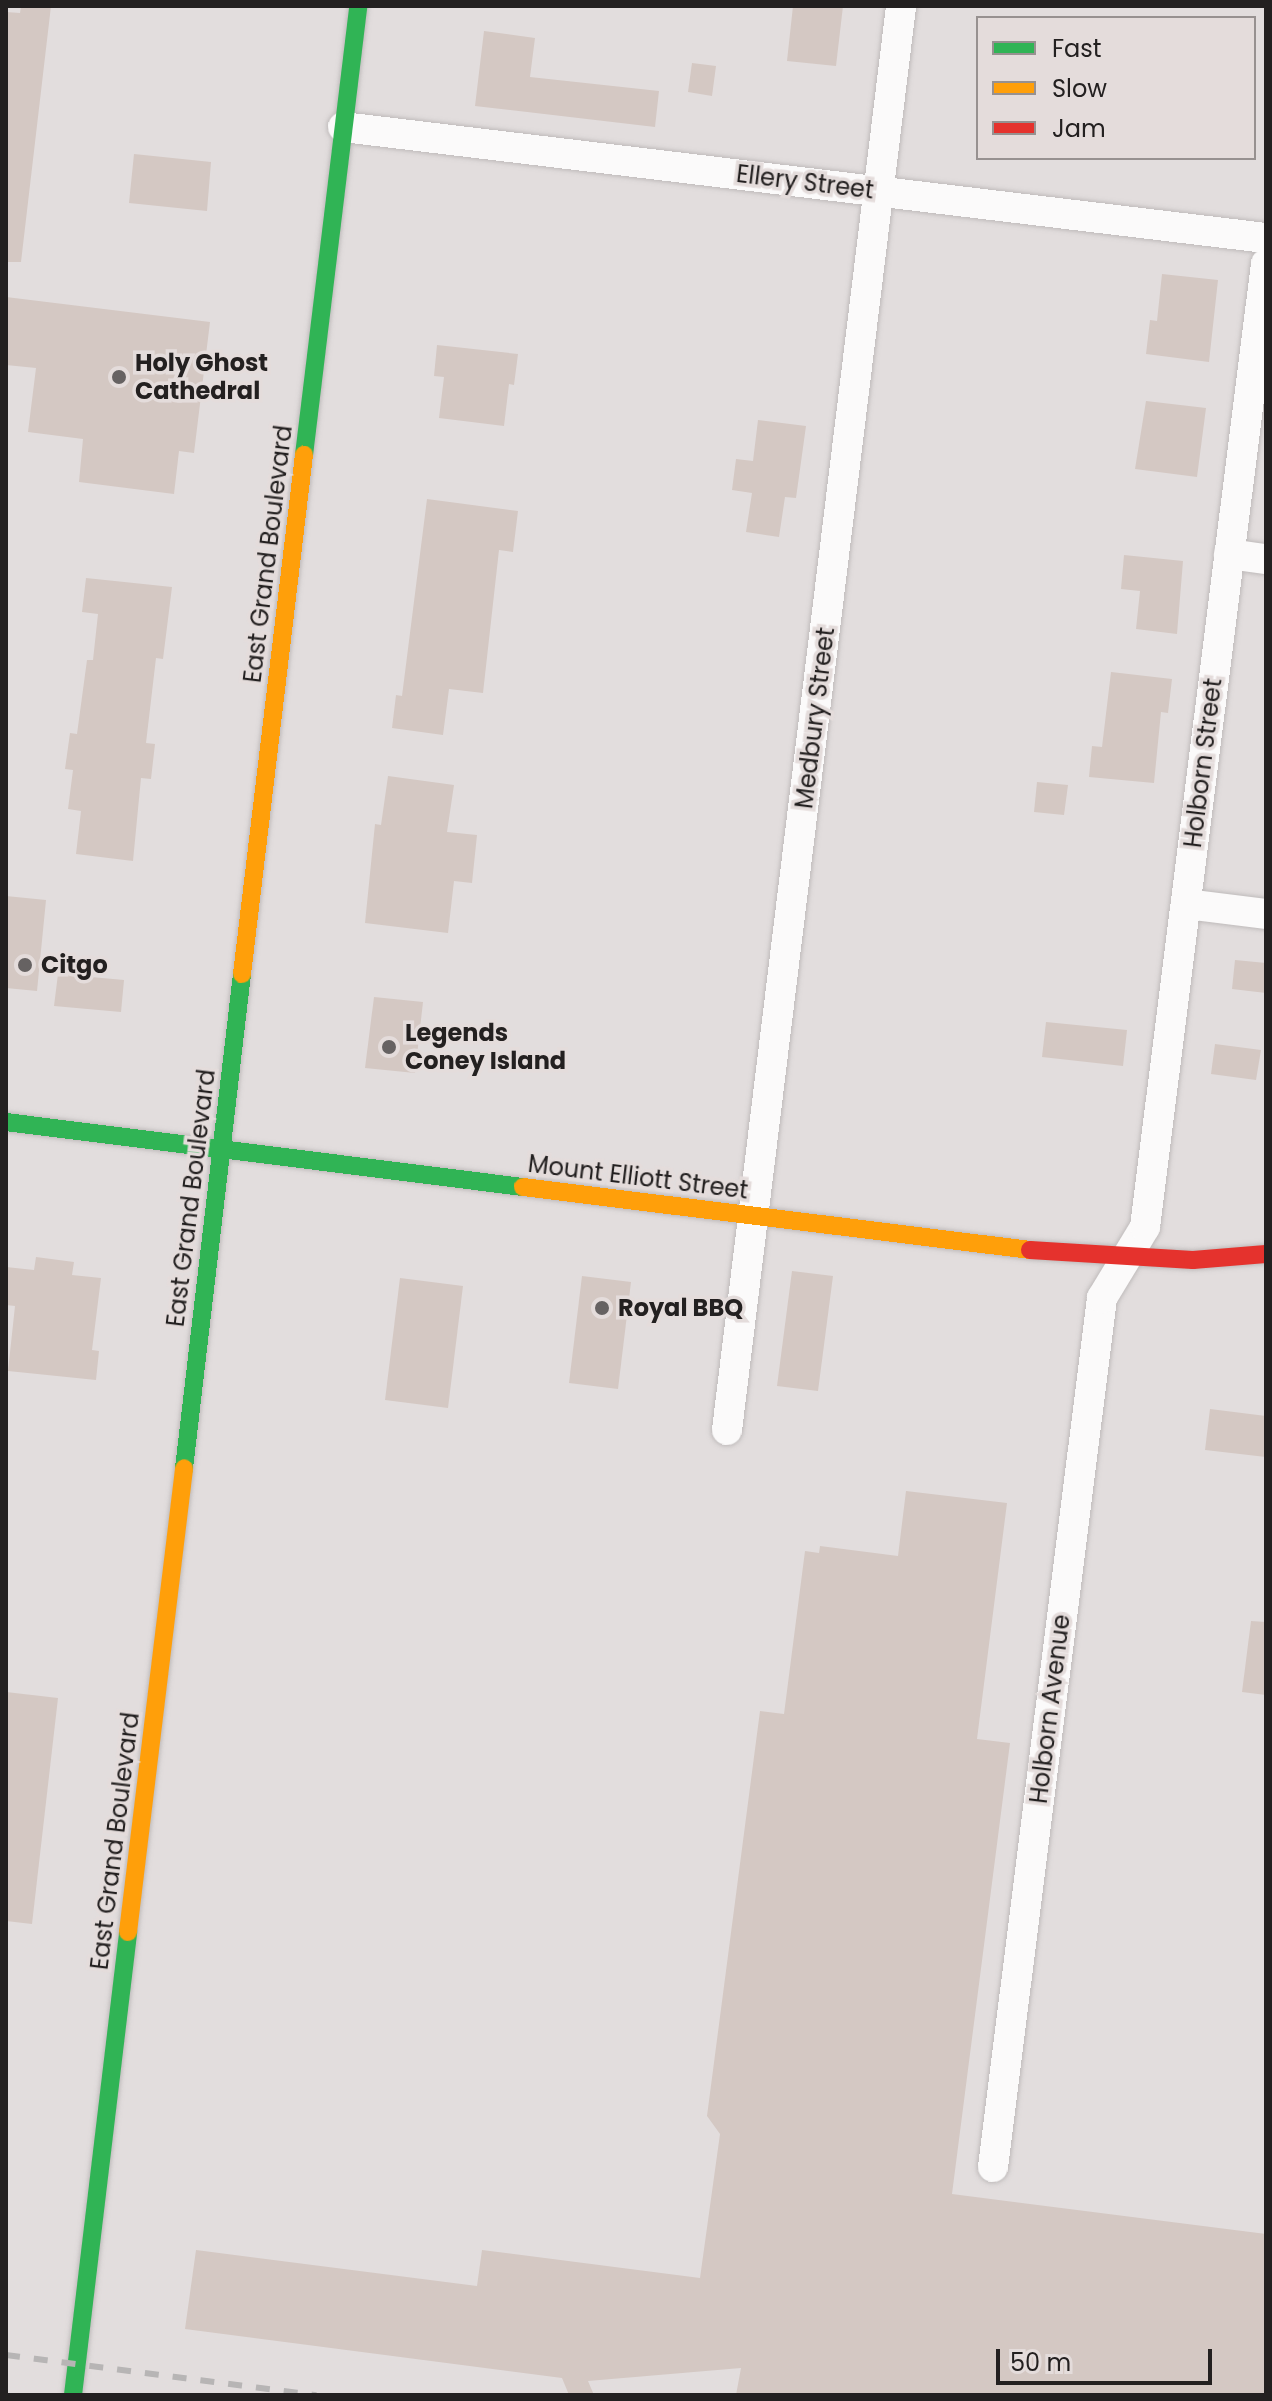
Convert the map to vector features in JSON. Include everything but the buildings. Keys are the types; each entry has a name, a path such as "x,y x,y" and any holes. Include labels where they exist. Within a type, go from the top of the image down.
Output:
{"main road":[{"name":"East Grand Boulevard","path":"73,2395 358,6"},
{"name":"Mount Elliott Street","path":"6,1122 1055,1253 1193,1260 1266,1254"}],"street":[{"name":"Medbury Street","path":"727,1430 901,6"},
{"name":"Ellery Street","path":"343,127 1266,238"},
{"name":"Holborn Street","path":"1124,1256 1145,1227 1266,264"},
{"path":"1229,554 1266,559"},
{"path":"1186,904 1266,914"},
{"name":"Holborn Avenue","path":"993,2167 1102,1298 1124,1256"}],"railway":[{"path":"6,2355 316,2395"}],"traffic: fast":[{"path":"304,455 358,6"},
{"path":"184,1468 242,974"},
{"path":"6,1122 523,1187"},
{"path":"73,2395 128,1932"}],"traffic: slow":[{"path":"242,974 304,455"},
{"path":"523,1187 1030,1250"},
{"path":"128,1932 184,1468"}],"traffic: jam":[{"path":"1030,1250 1193,1260 1266,1254"}],"place":[{"name":"Holy Ghost Cathedral","path":"119,377"},
{"name":"Citgo","path":"25,965"},
{"name":"Legends Coney Island","path":"389,1047"},
{"name":"Royal BBQ","path":"602,1308"}]}
